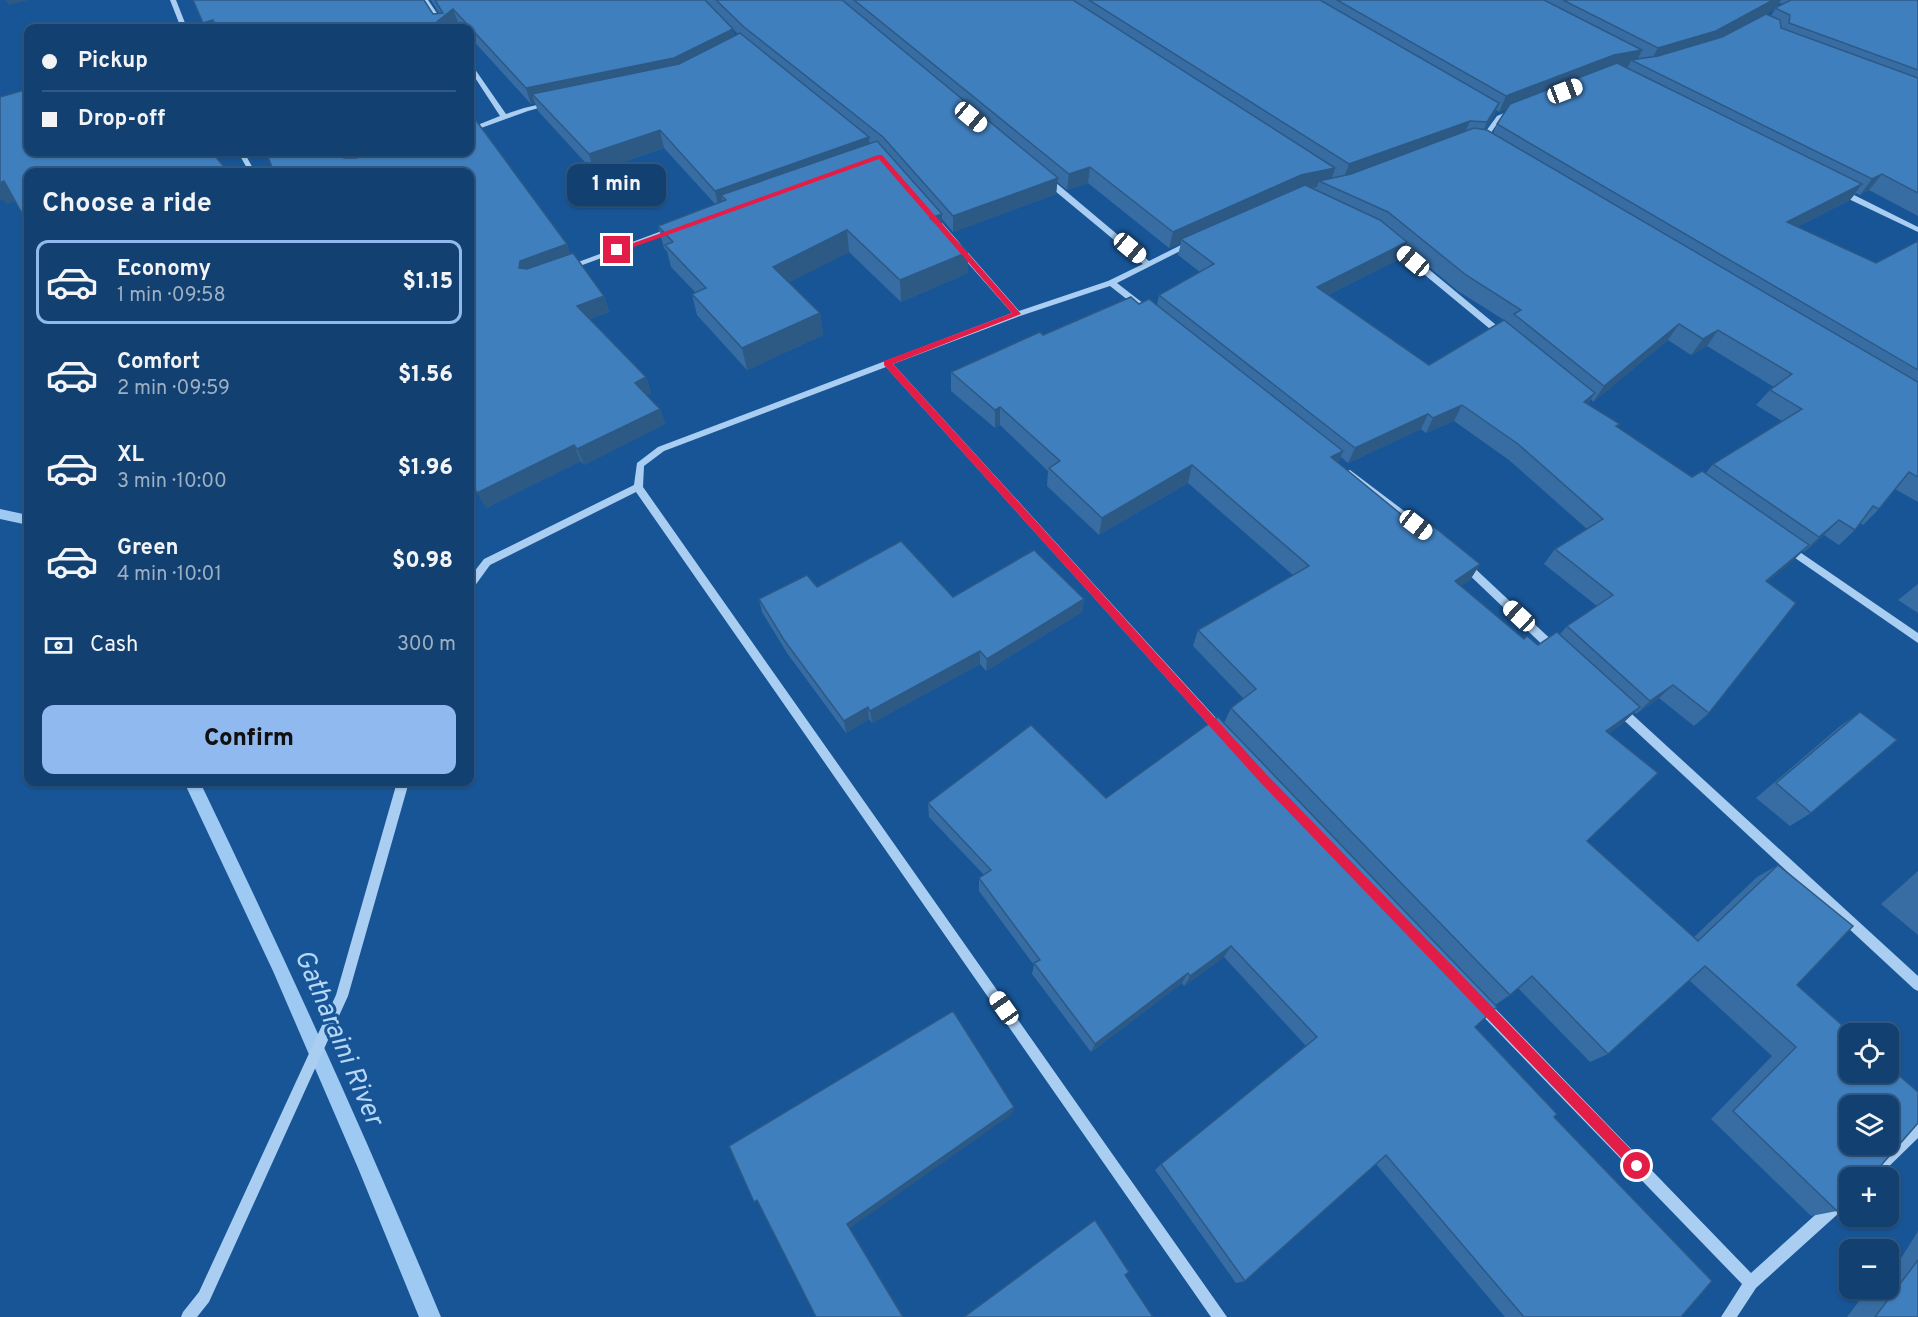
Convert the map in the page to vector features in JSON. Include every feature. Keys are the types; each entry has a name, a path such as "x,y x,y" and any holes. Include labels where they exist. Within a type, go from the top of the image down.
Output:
{"street":[{"path":"173,0 182,24"},
{"path":"425,0 441,24"},
{"path":"474,72 504,117"},
{"path":"474,128 526,109 559,102"},
{"path":"1493,148 1479,142 1499,117 1521,108"},
{"path":"1489,111 1499,117"},
{"path":"1038,173 1147,263"},
{"path":"1829,186 1918,230"},
{"path":"926,209 1017,314"},
{"path":"552,273 677,229"},
{"path":"1202,238 1147,263 1111,283 1017,314 661,449 640,465 638,487 1220,1317"},
{"path":"1387,240 1515,345"},
{"path":"1111,283 1148,312"},
{"path":"887,363 1232,743"},
{"path":"1341,466 1433,539"},
{"path":"474,579 487,562 638,487"},
{"path":"1779,542 1918,639"},
{"path":"1452,554 1564,658"},
{"path":"1607,698 1918,985"},
{"path":"188,1317 204,1297 342,996 402,786"},
{"path":"1470,992 1751,1284"},
{"path":"1878,1167 1918,1130"},
{"path":"1728,1317 1751,1284 1839,1202"}],"building":[{"path":"193,0 424,0 433,14 443,13 435,0 705,0 733,29 674,58 526,88 474,32 474,24 467,24 453,9 434,24 215,24 213,20 203,23"},
{"path":"716,0 842,0 1058,178 953,216 883,137 744,27"},
{"path":"854,0 1073,0 1335,168 1301,175 1173,232 1090,167 1069,174"},
{"path":"1089,0 1320,0 1499,103 1487,122 1470,121 1349,164"},
{"path":"1337,0 1544,0 1642,50 1614,55 1506,96"},
{"path":"1563,0 1773,0 1716,31 1658,48"},
{"path":"1791,0 1918,0 1918,70 1789,23 1790,15 1775,8"},
{"path":"1766,14 1780,20 1781,28 1918,78 1918,193 1882,174 1872,179 1631,60 1658,56 1722,37"},
{"path":"740,33 869,137 715,191 660,130 589,154 532,94 679,64"},
{"path":"1617,63 1862,184 1787,222 1876,263 1918,241 1918,370 1497,124 1510,104"},
{"path":"24,90 24,156 215,156 225,168 24,168 24,217 4,181 0,183 0,97"},
{"path":"474,118 567,244 520,261 519,268 527,269 573,253 604,296 577,306 646,377 635,383 660,409 577,449 574,445 477,493 474,487 474,168 272,168 268,156 356,158 361,156 474,156"},
{"path":"1474,128 1487,130 1918,382 1918,477 1909,472 1879,509 1873,506 1855,530 1839,520 1819,537 1713,464 1802,409 1770,390 1792,374 1718,330 1703,339 1679,324 1604,386 1514,314 1521,310 1466,275 1388,212 1319,181 1351,174"},
{"path":"877,141 942,214 930,218 968,252 900,280 847,230 773,267 820,313 742,348 692,294 706,288 665,245 673,242 658,226 726,200 721,195"},
{"path":"1305,185 1380,220 1407,242 1317,287 1429,365 1504,320 1595,393 1584,402 1620,424 1616,426 1692,477 1702,471 1809,545 1766,581 1796,603 1709,713 1673,685 1650,701 1567,626 1613,595 1555,549 1603,519 1518,444 1462,405 1433,418 1428,414 1355,448 1159,295 1214,264 1181,239"},
{"path":"1131,297 1139,304 1149,299 1343,451 1331,457 1413,524 1423,518 1480,564 1455,581 1524,639 1527,636 1538,645 1557,632 1640,707 1606,731 1658,773 1587,841 1698,941 1778,865 1853,926 1797,985 1840,1023 1839,1083 1899,1083 1899,1076 1918,1092 1918,1123 1899,1145 1899,1095 1839,1095 1839,1155 1890,1155 1880,1167 1839,1167 1839,1209 1837,1211 1733,1111 1796,1047 1705,966 1608,1054 1532,976 1510,995 1231,708 1256,689 1198,630 1309,566 1192,465 1102,518 1049,468 1060,461 1000,407 995,410 951,372 1040,332 1043,335"},
{"path":"901,541 953,597 1034,550 1084,599 987,659 980,651 870,711 868,707 844,721 784,640 759,599 807,575 817,587"},
{"path":"1860,712 1897,740 1811,813 1776,783"},
{"path":"1218,717 1497,1007 1475,1027 1557,1114 1554,1117 1712,1281 1681,1317 1524,1317 1386,1155 1245,1281 1161,1164 1317,1037 1231,946 1190,976 1188,973 1095,1044 1034,963 1040,960 979,878 991,870 928,803 1031,725 1106,798"},
{"path":"953,1011 1014,1107 847,1224 903,1317 816,1317 757,1200 754,1202 729,1146"},
{"path":"1095,1220 1129,1272 1125,1275 1153,1317 964,1317"},
{"path":"1918,1260 1918,1317 1875,1317 1889,1299 1899,1299 1899,1285"}],"waterway":[{"name":"Gatharaini River","path":"0,514 24,519"},
{"name":"Gatharaini River","path":"194,786 279,965 366,1162 430,1317"}],"route":[{"path":"617,250 880,157 1017,314 887,363 1264,778 1637,1166"}]}
